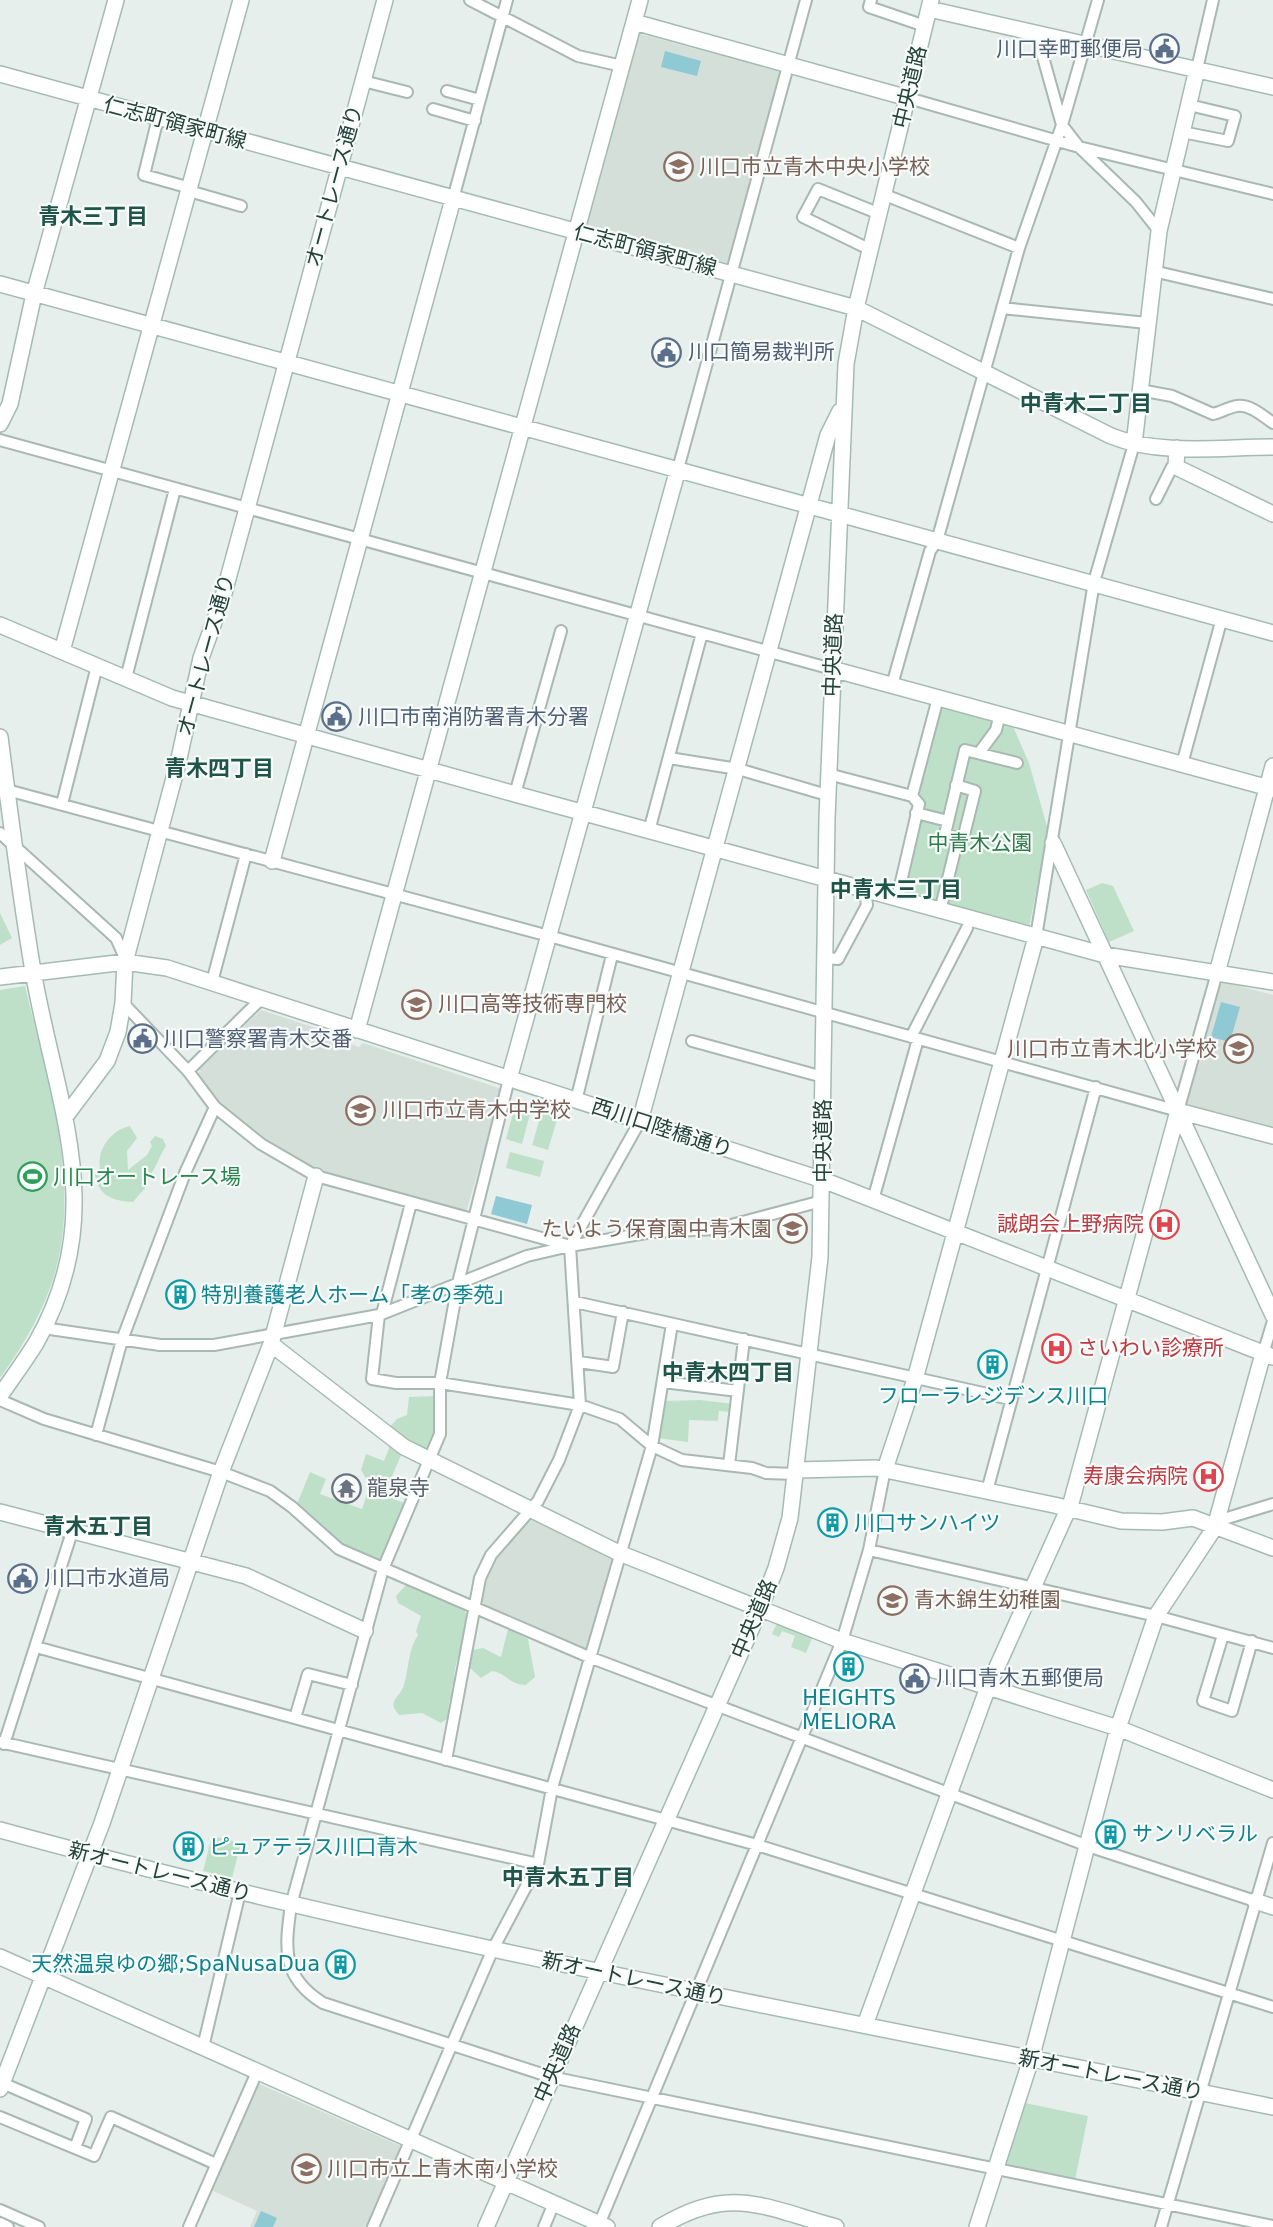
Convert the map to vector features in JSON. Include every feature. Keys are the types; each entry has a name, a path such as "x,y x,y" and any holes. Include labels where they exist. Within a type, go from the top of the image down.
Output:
{"street":[{"path":"0,424 9,404 34,294 116,0"},
{"path":"62,651 241,0"},
{"name":"オートレース通り","path":"66,1118 107,1061 118,1032 123,1003 125,962 201,658 223,597 385,0"},
{"path":"470,0 578,56 622,66"},
{"path":"272,861 507,0"},
{"path":"357,1030 640,0"},
{"path":"806,0 472,1219 440,1383 440,1434 431,1461 383,1569 291,1905 286,1942 287,1957 297,1980 323,2003 551,2077 653,2096 1273,2226"},
{"path":"871,0 869,7 925,26"},
{"path":"892,685 930,551 937,541 1019,248 1062,125 1098,0"},
{"path":"0,1957 506,2181 602,2226 695,1992 842,1641 869,1550 885,1469 915,1378 1036,937 1094,582 1134,444 1159,231 1213,0"},
{"path":"930,5 1273,87"},
{"name":"中央道路","path":"486,2227 760,1609 784,1542 796,1472 811,1353 822,1201 828,774 846,364 856,308 930,5"},
{"path":"634,22 1079,147 1273,194"},
{"path":"1036,32 1062,125 1079,147 1136,201 1159,231"},
{"name":"仁志町領家町線","path":"0,74 856,308 1111,436 1134,444 1177,448 1273,447"},
{"path":"363,81 407,92"},
{"path":"447,91 480,100"},
{"path":"1182,132 1228,141 1235,116 1189,105"},
{"path":"433,109 475,121"},
{"path":"158,118 144,175 241,206"},
{"path":"871,250 803,217 818,189 880,214"},
{"path":"885,195 1019,248"},
{"path":"1153,271 1273,298"},
{"path":"0,284 1094,582 1273,633"},
{"path":"1002,308 1147,323"},
{"path":"1140,390 1172,396 1213,414 1238,406 1246,407 1273,423"},
{"path":"446,1760 480,1578 490,1555 538,1501 559,1460 580,1405 570,1246 640,1121 770,652 808,505 828,435 843,405"},
{"path":"0,440 1270,789"},
{"path":"1176,467 1177,448"},
{"path":"1155,499 1172,467 1176,467 1273,514"},
{"path":"126,678 176,489"},
{"path":"1182,764 1222,618"},
{"path":"0,625 191,703 515,795 1105,955 1273,982"},
{"path":"515,795 561,631"},
{"path":"649,831 702,633"},
{"path":"62,804 97,666"},
{"path":"912,796 939,698"},
{"path":"980,753 996,729 1000,714"},
{"path":"0,737 34,973 66,1118 75,1171 75,1226 66,1269 44,1328 0,1398 44,1419 221,1472 270,1491 292,1507 339,1549 589,1657 1088,1846 1273,1907"},
{"path":"956,785 975,790 963,839 945,834 956,785 965,750 1017,763"},
{"path":"669,758 738,769 828,795"},
{"path":"865,2025 988,1687 1069,1509 1178,1111 1270,789 1273,766"},
{"path":"828,774 912,796 918,804 897,899"},
{"path":"7,790 549,936 823,1014 1273,1136"},
{"path":"916,813 948,821"},
{"path":"0,833 116,938 125,962"},
{"path":"940,911 958,837"},
{"path":"1053,843 1273,1315"},
{"path":"212,982 246,854"},
{"path":"824,957 838,959 867,905 866,891"},
{"path":"873,1200 915,1038 967,928"},
{"path":"576,1101 612,955"},
{"name":"西川口陸橋通り","path":"0,977 125,962 151,964 212,982 823,1180 1127,1302 1268,1355"},
{"path":"188,1071 262,998"},
{"path":"123,1003 188,1071 215,1107 261,1144 316,1176 570,1246"},
{"path":"692,1041 823,1077"},
{"path":"987,1491 1096,1087"},
{"path":"96,1435 122,1340 185,1173 215,1107"},
{"path":"75,2148 86,2119 1,2086 91,1855 221,1472 272,1339 316,1176"},
{"path":"44,1328 160,1345 214,1345 272,1339 380,1314 527,1256 652,1232 716,1229 822,1201"},
{"path":"411,1203 380,1314 372,1378 396,1383 440,1383 580,1405 620,1419 652,1446 681,1460 752,1468 766,1473 885,1469 1121,1521 1162,1522 1193,1518 1273,1548"},
{"path":"575,1302 1010,1399"},
{"path":"579,1362 613,1367 623,1312"},
{"path":"1215,1527 1268,1355 1273,1321"},
{"path":"373,2227 493,1949 538,1864 552,1788 652,1446 672,1324"},
{"path":"272,1339 381,1432 431,1461 619,1553 842,1641 1118,1728 1273,1790"},
{"path":"729,1465 744,1339"},
{"path":"663,1382 738,1391"},
{"path":"977,2227 1031,2059 1118,1728 1156,1616 1215,1527 1224,1519 1273,1504"},
{"path":"0,1512 246,1576 365,1631"},
{"path":"72,1532 36,1647 2,1743 538,1864"},
{"path":"869,1550 1156,1616 1273,1648"},
{"path":"1223,1635 1203,1701 1232,1711 1252,1641"},
{"path":"36,1647 757,1845 1273,2007"},
{"path":"295,1718 308,1674 352,1685"},
{"name":"新オートレース通り","path":"0,1830 291,1905 695,1992 1273,2108"},
{"path":"1161,2227 1273,1843"},
{"path":"203,2047 240,1892"},
{"path":"189,2227 257,2072"},
{"path":"0,2117 94,2156 111,2117 216,2164"},
{"path":"660,2227 685,2212 707,2205 743,2201 836,2227"},
{"path":"544,2227 554,2203"},
{"path":"0,2210 39,2227"},
{"path":"0,2223 8,2227"}],"shaded area":[{"name":"川口市立青木中央小学校","path":"641,34 777,71 781,75 728,261 725,264 589,228 587,224 636,37"},
{"name":"川口市立青木北小学校","path":"1224,982 1273,995 1273,1131 1190,1108 1187,1103 1220,985"},
{"name":"川口市立青木中学校","path":"261,1010 343,1037 345,1042 359,1047 363,1043 502,1089 467,1209 464,1212 320,1172 261,1138 219,1103 198,1077 200,1069"},
{"path":"533,1519 611,1556 613,1560 588,1646 584,1649 483,1606 480,1601 486,1578 497,1556"},
{"name":"川口市立上青木南小学校","path":"257,2083 401,2146 367,2227 250,2227 257,2211 211,2190"}],"green space":[{"name":"中青木公園","path":"943,703 1012,724 1029,763 1048,830 1029,928 905,894 903,890 923,803 917,793"},
{"path":"1102,883 1113,886 1134,931 1109,942 1086,890"},
{"path":"0,913 12,938 0,945"},
{"name":"川口オートレース場","path":"25,986 56,1117 64,1185 64,1218 60,1251 45,1302 29,1334 0,1378 0,990"},
{"path":"515,1106 531,1110 522,1144 506,1139"},
{"path":"542,1111 558,1116 548,1150 532,1145"},
{"path":"130,1126 137,1138 127,1151 128,1170 147,1155 152,1146 150,1142 155,1136 163,1139 166,1146 154,1169 144,1181 145,1188 133,1202 108,1196 99,1188 95,1174 100,1168 101,1154 107,1141 123,1128"},
{"path":"510,1152 544,1161 540,1177 506,1168"},
{"path":"435,1396 436,1438 426,1453 388,1429 397,1419 407,1415 409,1397"},
{"path":"700,1400 734,1404 733,1412 719,1411 718,1421 689,1420 688,1442 657,1438 665,1401"},
{"path":"390,1446 402,1453 384,1495 407,1504 382,1561 377,1561 338,1543 297,1504 310,1472 326,1479 320,1494 362,1509 370,1485 361,1470 366,1454 384,1461"},
{"path":"406,1585 465,1611 466,1628 454,1676 452,1697 449,1701 448,1718 441,1723 422,1713 399,1715 394,1707 395,1700 404,1685 410,1653 418,1635 416,1631 421,1616 398,1603 396,1596"},
{"path":"778,1621 813,1636 806,1653 791,1647 795,1636 782,1631 779,1637 772,1634"},
{"path":"508,1629 528,1639 535,1677 526,1685 516,1683 492,1671 481,1678 470,1668 473,1650 483,1648 501,1657"},
{"path":"212,1836 241,1843 232,1878 203,1871"},
{"path":"1025,2103 1088,2116 1075,2180 1007,2168 1005,2163"}],"water":[{"path":"665,51 701,61 697,76 661,67"},
{"path":"1221,1002 1240,1007 1230,1042 1211,1037"},
{"path":"496,1196 532,1205 527,1224 491,1214"},
{"path":"261,2211 277,2218 273,2227 254,2227"}],"place":[{"name":"川口幸町郵便局","path":"1164,49"},
{"name":"川口市立青木中央小学校","path":"678,167"},
{"name":"川口簡易裁判所","path":"667,352"},
{"name":"川口市南消防署青木分署","path":"337,717"},
{"name":"川口高等技術専門校","path":"417,1004"},
{"name":"川口警察署青木交番","path":"142,1039"},
{"name":"川口市立青木北小学校","path":"1238,1049"},
{"name":"川口市立青木中学校","path":"361,1110"},
{"name":"川口オートレース場","path":"32,1177"},
{"name":"誠朗会上野病院","path":"1165,1224"},
{"name":"たいよう保育園中青木園","path":"793,1229"},
{"name":"特別養護老人ホーム「孝の季苑」","path":"180,1295"},
{"name":"さいわい診療所","path":"1056,1348"},
{"name":"フローラレジデンス川口","path":"993,1365"},
{"name":"寿康会病院","path":"1209,1476"},
{"name":"龍泉寺","path":"346,1488"},
{"name":"川口サンハイツ","path":"833,1523"},
{"name":"川口市水道局","path":"23,1578"},
{"name":"青木錦生幼稚園","path":"893,1600"},
{"name":"HEIGHTS MELIORA","path":"849,1667"},
{"name":"川口青木五郵便局","path":"915,1678"},
{"name":"サンリベラル","path":"1111,1834"},
{"name":"ピュアテラス川口青木","path":"188,1847"},
{"name":"天然温泉ゆの郷;SpaNusaDua","path":"341,1964"},
{"name":"川口市立上青木南小学校","path":"306,2169"}],"district":[{"name":"青木三丁目","path":"93,216"},
{"name":"中青木二丁目","path":"1086,403"},
{"name":"青木四丁目","path":"219,768"},
{"name":"中青木三丁目","path":"896,889"},
{"name":"中青木四丁目","path":"728,1372"},
{"name":"青木五丁目","path":"98,1526"},
{"name":"中青木五丁目","path":"568,1877"}]}
